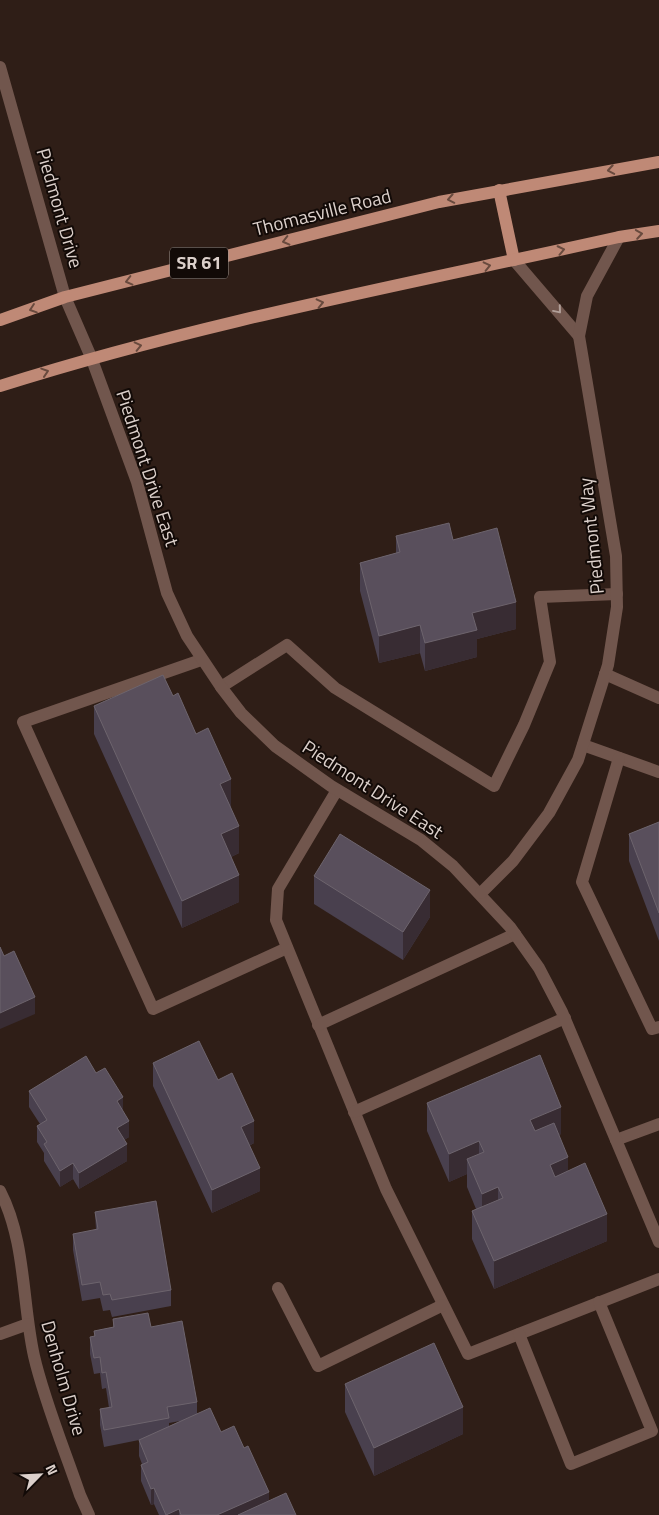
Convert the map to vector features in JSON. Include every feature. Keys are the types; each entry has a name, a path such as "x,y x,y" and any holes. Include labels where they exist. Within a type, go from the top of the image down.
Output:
{"main road":[{"name":"Thomasville Road","path":"0,320 65,297 430,204 498,190 659,162"},
{"path":"498,190 514,260"},
{"path":"0,386 91,357 514,260 620,237 659,231"}],"street":[{"name":"Piedmont Drive","path":"0,67 65,297 91,357"},
{"name":"Piedmont Way","path":"481,893 513,861 549,813 578,760 605,674 616,617 616,556 578,336 587,296 620,237"},
{"path":"514,260 578,336"},
{"name":"Piedmont Drive East","path":"91,357 137,482 167,593 201,660 242,713 275,746 337,790 421,840 453,866 481,893 515,934 539,968 565,1018 659,1242"},
{"path":"221,687 287,645 335,688 494,786 524,725 550,662 540,597 617,594"},
{"path":"201,660 23,722 153,1009 287,948"},
{"path":"605,674 659,698"},
{"path":"583,745 659,772"},
{"path":"618,758 582,882 652,1029 659,1027"},
{"path":"337,790 278,889 276,920 386,1189 468,1354 659,1279"},
{"path":"318,1025 515,934"},
{"path":"354,1112 565,1018"},
{"path":"616,1140 659,1124"},
{"name":"Denholm Drive","path":"0,1191 12,1222 23,1274 28,1324 35,1358 80,1495 89,1515"},
{"path":"278,1288 318,1366 443,1305"},
{"path":"518,1334 571,1464 652,1431 599,1302"},
{"path":"0,1334 28,1324"}],"building":[{"path":"449,523 453,540 497,528 516,602 472,613 477,630 425,643 420,625 379,636 360,563 400,552 396,536"},
{"path":"163,675 173,696 178,693 196,734 208,728 231,779 220,784 239,826 221,834 239,875 182,901 94,706"},
{"path":"659,822 659,913 629,834"},
{"path":"340,834 430,890 403,932 314,876"},
{"path":"0,947 4,956 14,951 35,997 0,1013"},
{"path":"199,1041 218,1080 232,1073 254,1121 241,1127 260,1168 212,1190 153,1063"},
{"path":"540,1055 561,1107 530,1120 535,1131 554,1123 568,1157 550,1165 555,1177 585,1163 607,1214 494,1261 472,1211 503,1198 498,1187 482,1194 467,1159 484,1152 479,1141 449,1154 427,1103"},
{"path":"86,1056 96,1073 105,1068 123,1097 117,1101 129,1121 117,1128 127,1144 79,1173 73,1163 60,1171 44,1144 47,1142 37,1126 47,1120 29,1091"},
{"path":"156,1201 171,1290 112,1300 110,1294 103,1295 100,1282 82,1285 73,1234 98,1229 95,1212"},
{"path":"148,1313 151,1327 182,1321 197,1402 167,1407 169,1418 104,1430 100,1409 112,1407 106,1372 102,1373 100,1357 94,1358 90,1337 95,1336 94,1331 114,1327 113,1319"},
{"path":"434,1343 463,1407 374,1448 345,1384"},
{"path":"210,1408 221,1432 234,1426 244,1448 248,1446 269,1492 217,1515 181,1515 179,1509 166,1515 154,1488 151,1489 141,1465 148,1462 139,1440"},
{"path":"286,1493 296,1515 238,1515"}]}
